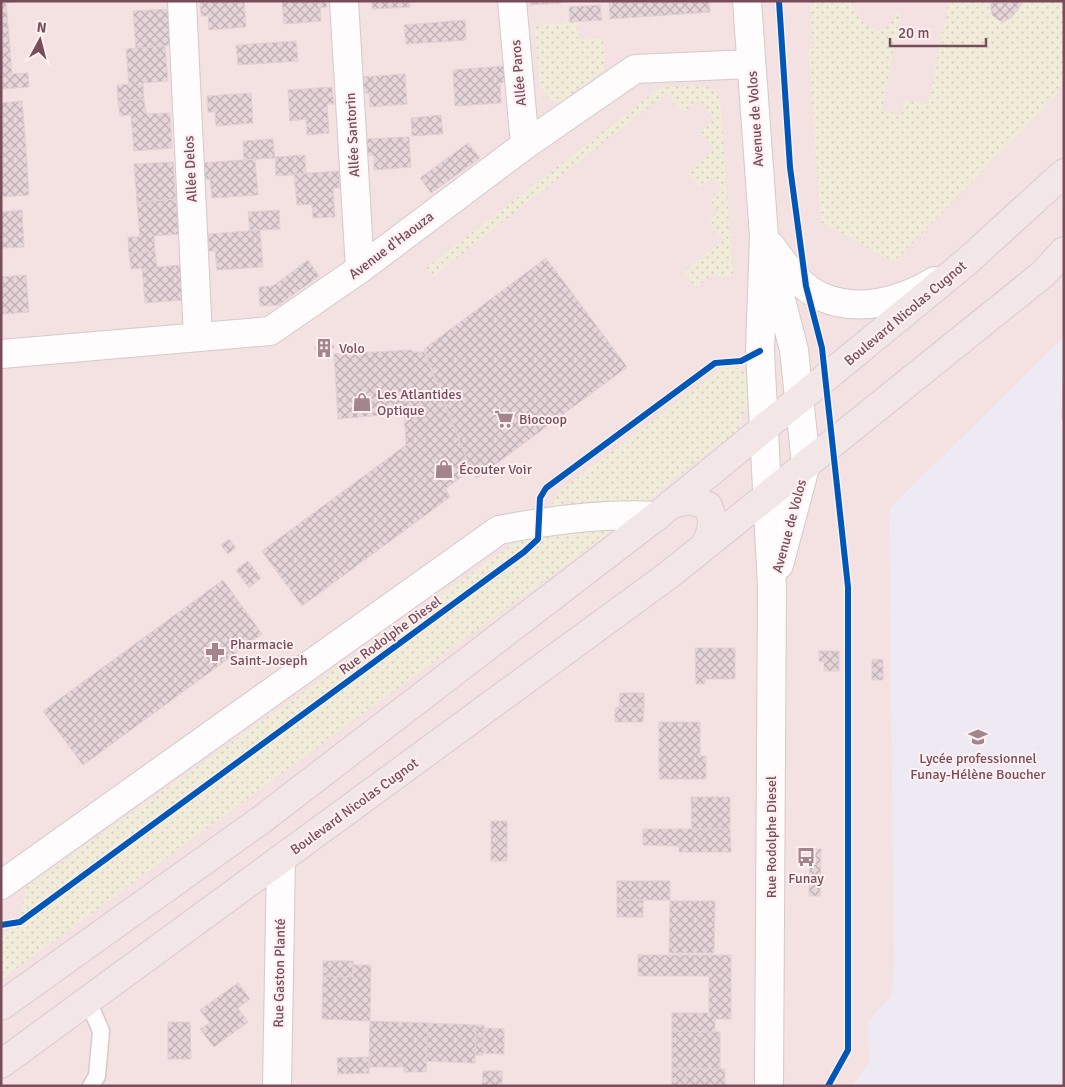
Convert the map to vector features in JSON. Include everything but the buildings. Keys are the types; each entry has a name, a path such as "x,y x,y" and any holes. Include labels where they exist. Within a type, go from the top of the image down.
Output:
{"main road":[{"name":"Boulevard Nicolas Cugnot","path":"1,1006 261,820 664,510 964,264 1064,172"},
{"name":"Boulevard Nicolas Cugnot","path":"1,1064 281,860 705,546 1043,274 1064,251"},
{"path":"664,510 690,500 708,506 713,518 713,529 705,546"}],"street":[{"name":"Allée Delos","path":"182,1 198,337"},
{"name":"Allée Santorin","path":"344,1 360,270"},
{"name":"Allée Paros","path":"512,1 524,145"},
{"name":"Avenue de Volos","path":"747,1 764,237 760,351 772,588"},
{"name":"Avenue d'Haouza","path":"1,354 270,331 360,270 524,145 635,69 751,64"},
{"name":"Avenue de Volos","path":"764,237 794,350 806,464 772,588"},
{"path":"764,237 790,272 821,297 860,304 882,303 916,293 964,264"},
{"name":"Rue Rodolphe Diesel","path":"1,885 472,547 499,530 539,522 664,510"},
{"name":"Rue Rodolphe Diesel","path":"769,1086 772,588"},
{"name":"Rue Gaston Planté","path":"277,1086 281,860"}],"lane":[{"path":"88,1001 101,1031 97,1076 91,1086"}],"shaded area":[{"path":"1,1 1064,1 1064,1086 1,1086"},
{"path":"810,1 853,1 860,19 872,29 879,30 886,28 892,22 897,12 901,13 882,110 901,115 904,100 928,104 949,1 990,1 992,15 997,19 1006,20 1010,18 1023,1 1064,1 1064,80 1054,98 894,262 821,222 808,49 813,48"},
{"path":"577,22 578,40 603,38 605,69 562,101 555,102 548,98 540,86 534,25"},
{"path":"706,86 715,90 720,97 733,274 719,278 714,273 696,288 684,271 723,240 708,222 719,211 710,201 722,189 712,178 699,188 688,173 714,149 700,132 714,120 699,101 683,112 667,93 433,277 426,268 661,87"},
{"name":"Lycée professionnel Funay-Hélène Boucher","path":"1064,337 1064,1086 852,1086 869,1062 868,1021 891,997 894,966 889,509"},
{"path":"722,368 742,368 748,376 750,386 748,402 737,433 700,459 589,548 1,980 1,936 20,922 25,888 507,548 542,517 558,492"}],"cycle path":[{"path":"779,1 790,167 806,286 822,348 848,587 848,1050 828,1086"},
{"path":"1,925 20,922 524,552 538,539 540,498 546,488 715,363 741,361 760,351"}],"place":[{"name":"Volo","path":"324,348"},
{"name":"Les Atlantides Optique","path":"362,402"},
{"name":"Biocoop","path":"504,419"},
{"name":"Écouter Voir","path":"444,469"},
{"name":"Pharmacie Saint-Joseph","path":"215,652"},
{"name":"Lycée professionnel Funay-Hélène Boucher","path":"978,737"},
{"name":"Funay","path":"806,857"}]}
